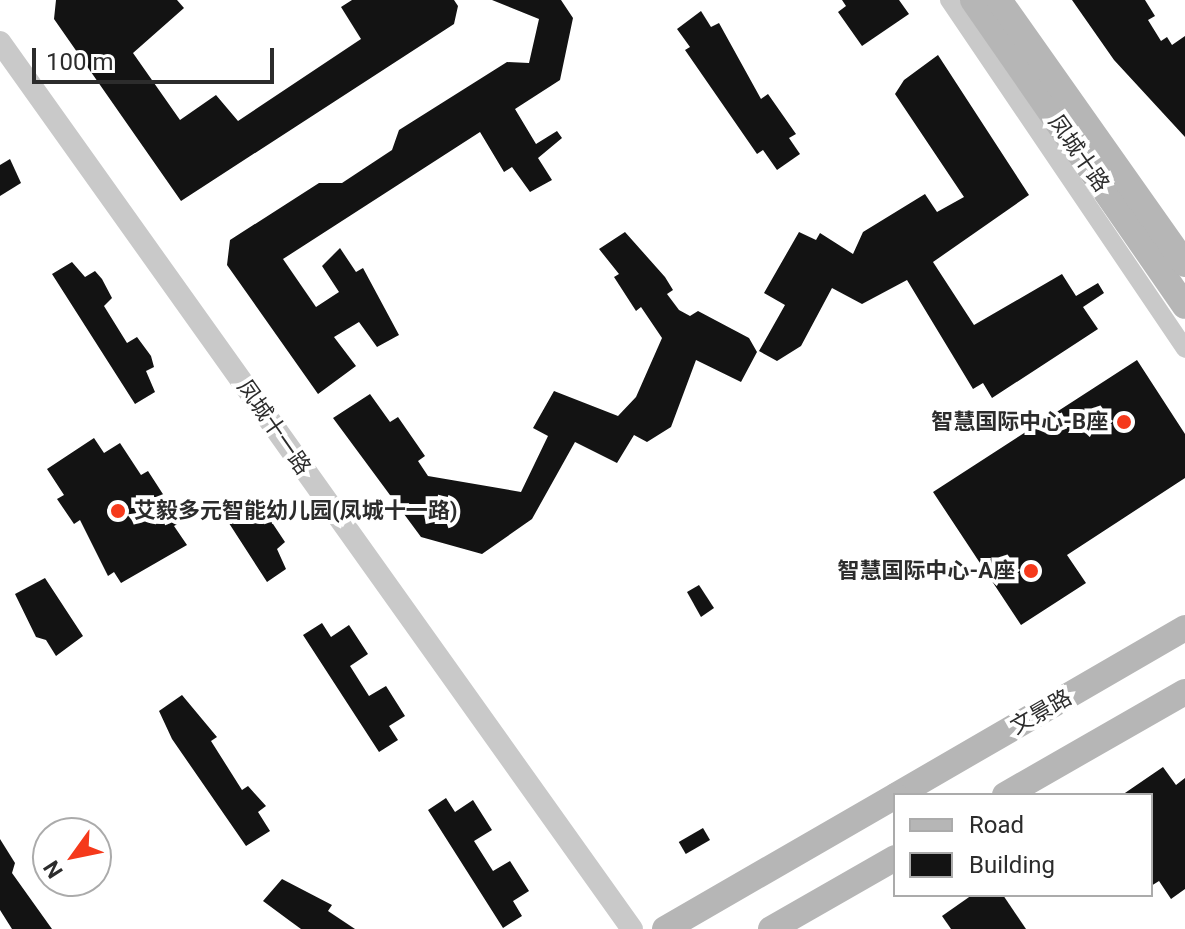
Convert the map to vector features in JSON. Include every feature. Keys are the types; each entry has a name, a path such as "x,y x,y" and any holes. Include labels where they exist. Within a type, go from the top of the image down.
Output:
{"main road":[{"name":"凤城十路","path":"973,0 1185,306"},
{"name":"凤城十路","path":"999,0 1185,264"},
{"name":"文景路","path":"901,793 1185,628"},
{"path":"1008,793 1185,692"},
{"name":"文景路","path":"665,929 893,798"},
{"path":"771,929 893,859"}],"street":[{"path":"949,0 1185,349"},
{"name":"凤城十一路","path":"0,42 632,929"}],"building":[{"path":"56,0 177,0 184,8 133,53 180,120 216,95 238,121 361,39 341,7 352,0 454,0 458,6 454,24 181,201 54,19"},
{"path":"492,0 561,0 573,18 560,80 515,109 536,144 557,131 562,138 538,158 552,180 530,192 512,167 504,172 480,132 283,259 316,307 339,292 322,266 340,248 356,272 363,268 399,335 377,347 359,322 334,337 356,366 318,394 227,265 230,240 319,183 342,183 392,150 399,130 507,62 529,63 539,19"},
{"path":"842,0 899,0 909,14 862,46 838,12 846,6"},
{"path":"1072,0 1145,0 1155,16 1148,20 1161,41 1167,37 1172,45 1185,36 1185,137 1114,60"},
{"path":"701,11 711,27 719,23 761,99 768,94 796,134 789,138 800,154 777,170 763,150 757,154 685,50 690,47 677,29"},
{"path":"938,55 1029,195 933,262 974,325 1062,274 1076,296 1098,283 1104,293 1083,307 1098,329 992,398 983,383 973,389 907,280 862,304 832,288 801,346 777,361 759,351 785,305 764,293 799,232 816,240 820,233 853,254 863,232 925,194 937,212 964,197 895,94 904,80"},
{"path":"10,159 21,183 0,196 0,165"},
{"path":"625,232 665,277 673,290 667,294 679,310 690,316 698,311 749,338 757,352 741,382 696,360 671,427 647,442 634,435 617,463 575,442 532,519 482,554 421,537 333,418 370,394 390,422 398,417 425,456 418,461 428,476 521,492 548,436 533,428 554,391 618,416 636,397 662,338 641,307 636,311 614,277 619,274 599,249"},
{"path":"72,262 85,277 95,271 102,279 112,298 104,306 127,343 137,337 151,356 154,367 146,371 155,392 135,404 52,274"},
{"path":"1137,360 1185,434 1185,478 1067,555 1086,583 1021,625 933,492"},
{"name":"艾毅多元智能幼儿园(凤城十一路)","path":"94,438 104,453 120,443 141,475 148,471 181,522 174,526 187,545 121,583 114,572 108,576 80,520 74,524 57,499 64,495 47,469"},
{"path":"244,505 258,520 267,515 285,542 277,549 286,569 267,582 225,517"},
{"path":"45,578 83,636 56,656 46,640 36,637 15,594"},
{"path":"699,585 714,608 701,617 687,592"},
{"path":"322,623 331,637 349,625 368,654 350,666 369,696 386,686 405,716 389,726 398,740 379,752 303,635"},
{"path":"182,695 217,737 211,741 242,790 248,786 266,806 258,812 270,831 246,846 172,739 159,711"},
{"path":"1163,767 1176,785 1185,778 1185,889 1171,899 1159,881 1153,885 1153,793 1125,793"},
{"path":"446,798 455,812 473,800 492,830 474,841 493,871 510,861 529,891 513,901 522,916 503,928 428,810"},
{"path":"703,828 710,840 686,854 679,842"},
{"path":"0,839 15,863 12,873 52,929 12,929 0,910"},
{"path":"282,879 332,905 328,911 355,929 301,929 263,901"},
{"path":"969,897 1004,897 1026,929 951,929 942,916"}],"place":[{"name":"智慧国际中心-B座","path":"1124,422"},
{"name":"艾毅多元智能幼儿园(凤城十一路)","path":"118,511"},
{"name":"智慧国际中心-A座","path":"1031,571"}]}
